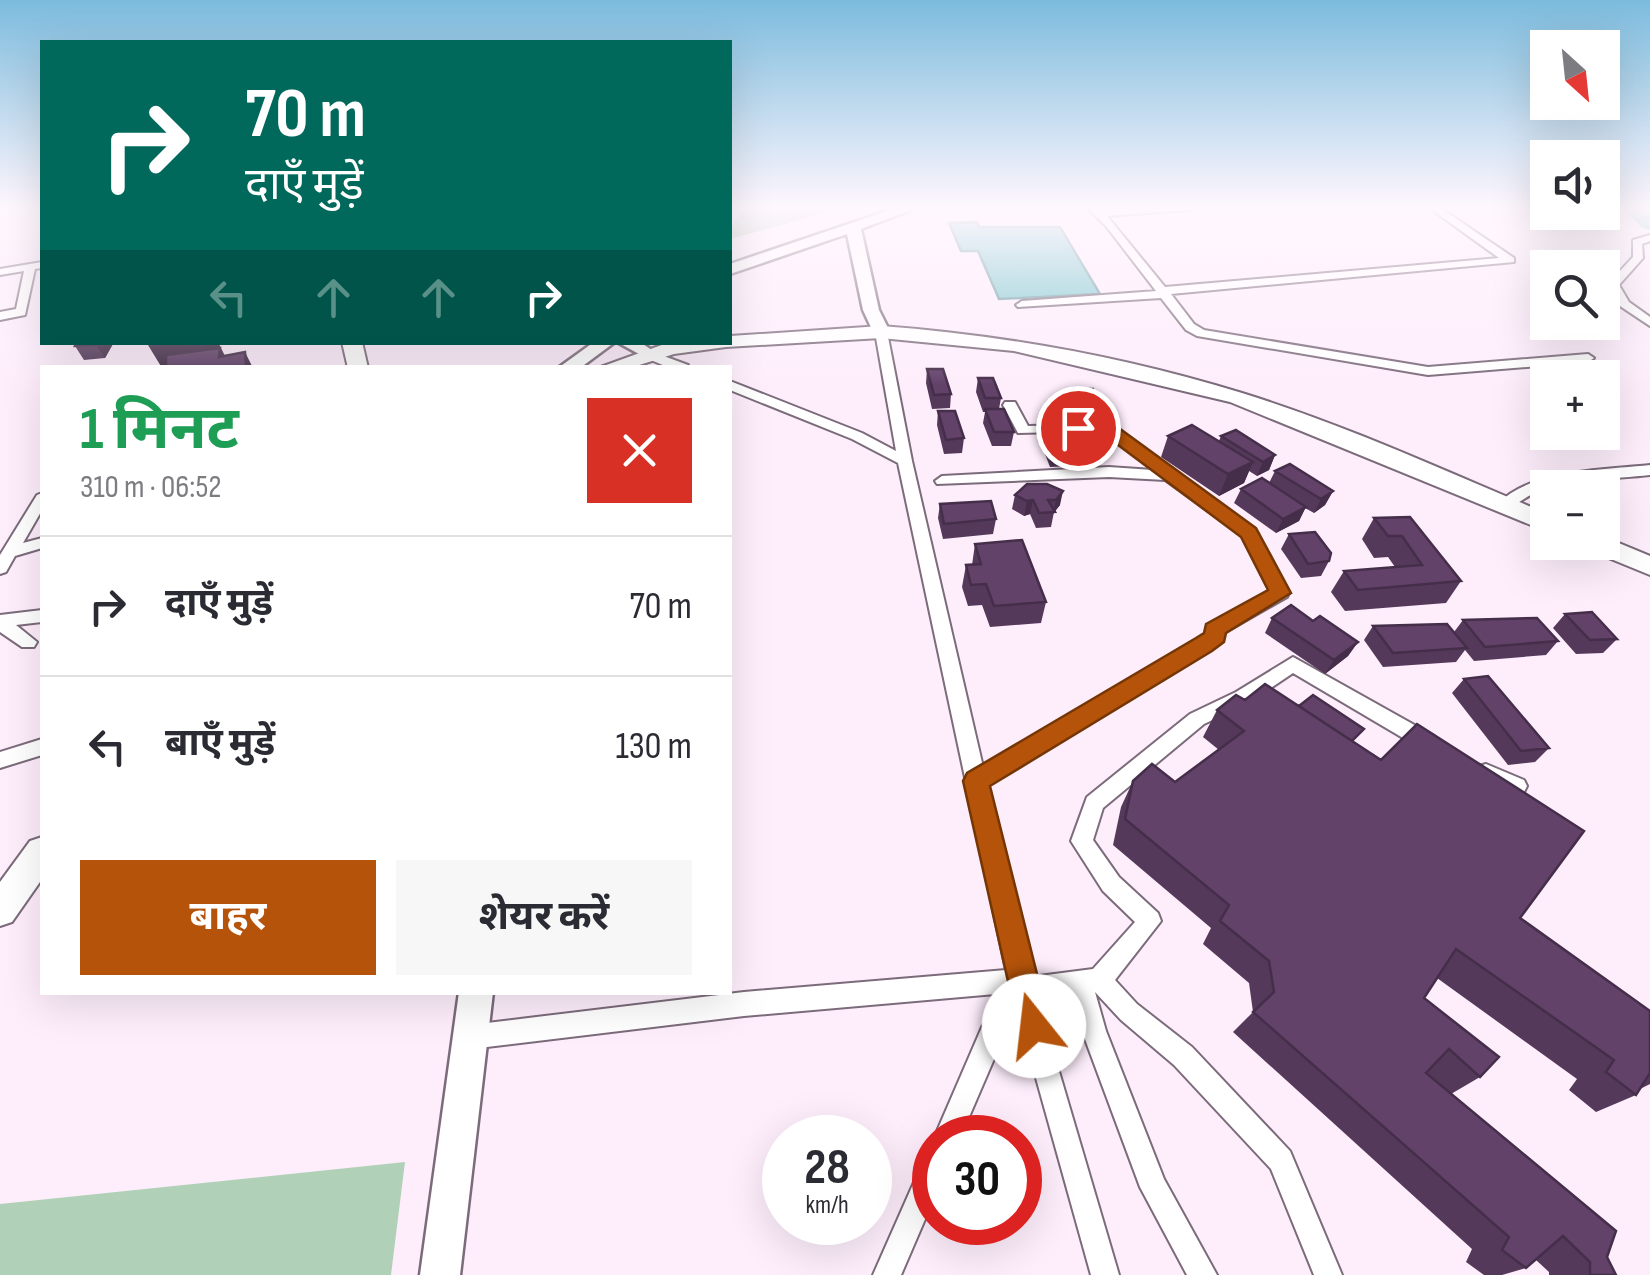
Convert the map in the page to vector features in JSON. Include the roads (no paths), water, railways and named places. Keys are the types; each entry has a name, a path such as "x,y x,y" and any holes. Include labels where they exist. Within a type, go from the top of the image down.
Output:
{"main road":[{"path":"732,342 881,332 1014,345 1180,382 1254,404 1530,516"},
{"path":"618,365 705,345"},
{"path":"1620,553 1650,566"},
{"path":"0,910 40,855"}],"street":[{"path":"0,272 33,266"},
{"path":"0,316 21,312 36,266"},
{"path":"861,266 871,310 881,332 905,461 1022,985 1105,1275"},
{"path":"1142,266 1190,327 1201,333 1428,371 1588,358"},
{"path":"1022,305 1440,266"},
{"path":"1630,266 1613,285 1624,304 1650,322"},
{"path":"572,365 602,345"},
{"path":"630,345 675,365"},
{"path":"732,386 857,436 905,461"},
{"path":"976,781 1204,644 1216,636 1214,630 1280,593 1249,533 1106,427 1023,430 1010,405"},
{"path":"1504,505 1512,496 1551,484 1650,470"},
{"path":"942,481 1109,472 1168,476"},
{"path":"0,568 40,501"},
{"path":"10,552 40,544"},
{"path":"28,642 6,627 4,621 40,616"},
{"path":"470,1037 744,1004 1090,981 1150,921 1111,884 1082,841 1094,803 1197,719 1243,697 1294,664 1441,750"},
{"path":"0,760 40,748"},
{"path":"1472,764 1518,786"},
{"path":"1090,981 1094,1031 1154,1187 1203,1275"},
{"path":"1090,981 1184,1056 1281,1160 1328,1275"},
{"path":"957,1115 991,1036 1022,985"},
{"path":"440,1275 476,995"},
{"path":"887,1275 912,1217"}],"water":[{"path":"985,266 1084,266 1100,294 999,299"}]}
